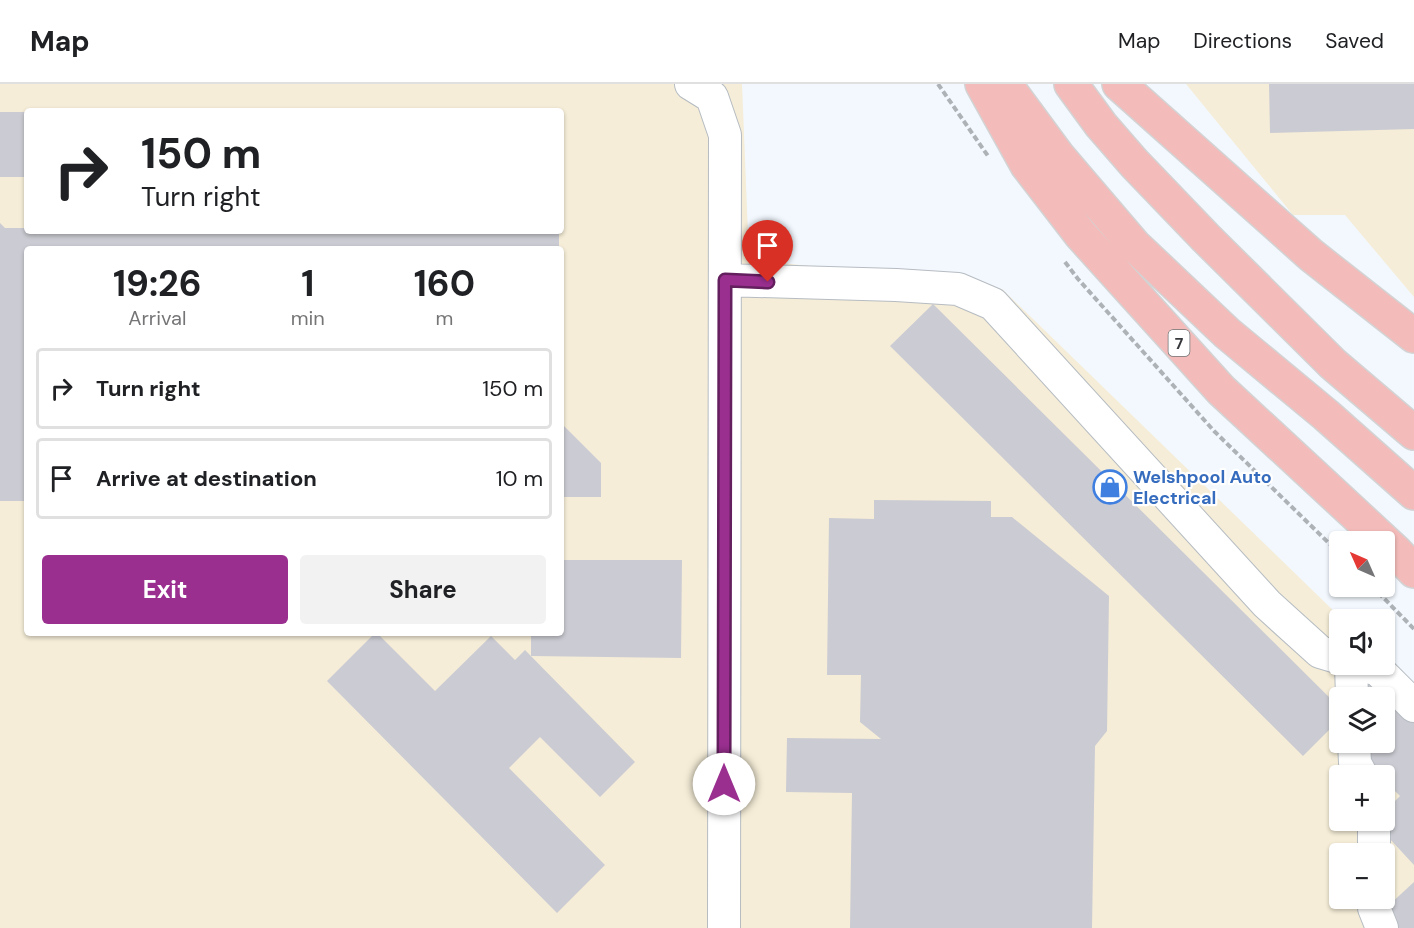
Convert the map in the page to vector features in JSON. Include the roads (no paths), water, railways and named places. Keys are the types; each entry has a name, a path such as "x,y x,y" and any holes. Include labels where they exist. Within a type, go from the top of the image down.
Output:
{"highway":[{"name":"7","path":"982,84 1027,165 1081,235 1221,390 1414,571"},
{"name":"7","path":"1005,84 1058,156 1134,245 1227,333 1326,415 1414,493"},
{"path":"1071,84 1101,125 1134,163 1206,238 1333,364 1414,433"},
{"path":"1119,84 1311,255 1414,336"}],"street":[{"path":"691,84 712,97 725,135 724,928"},
{"path":"725,280 958,289 993,304 1267,604 1320,652 1329,655"},
{"path":"1383,675 1414,706"},
{"path":"1374,909 1382,928"}],"place":[{"name":"Welshpool Auto Electrical","path":"1110,487"}]}
